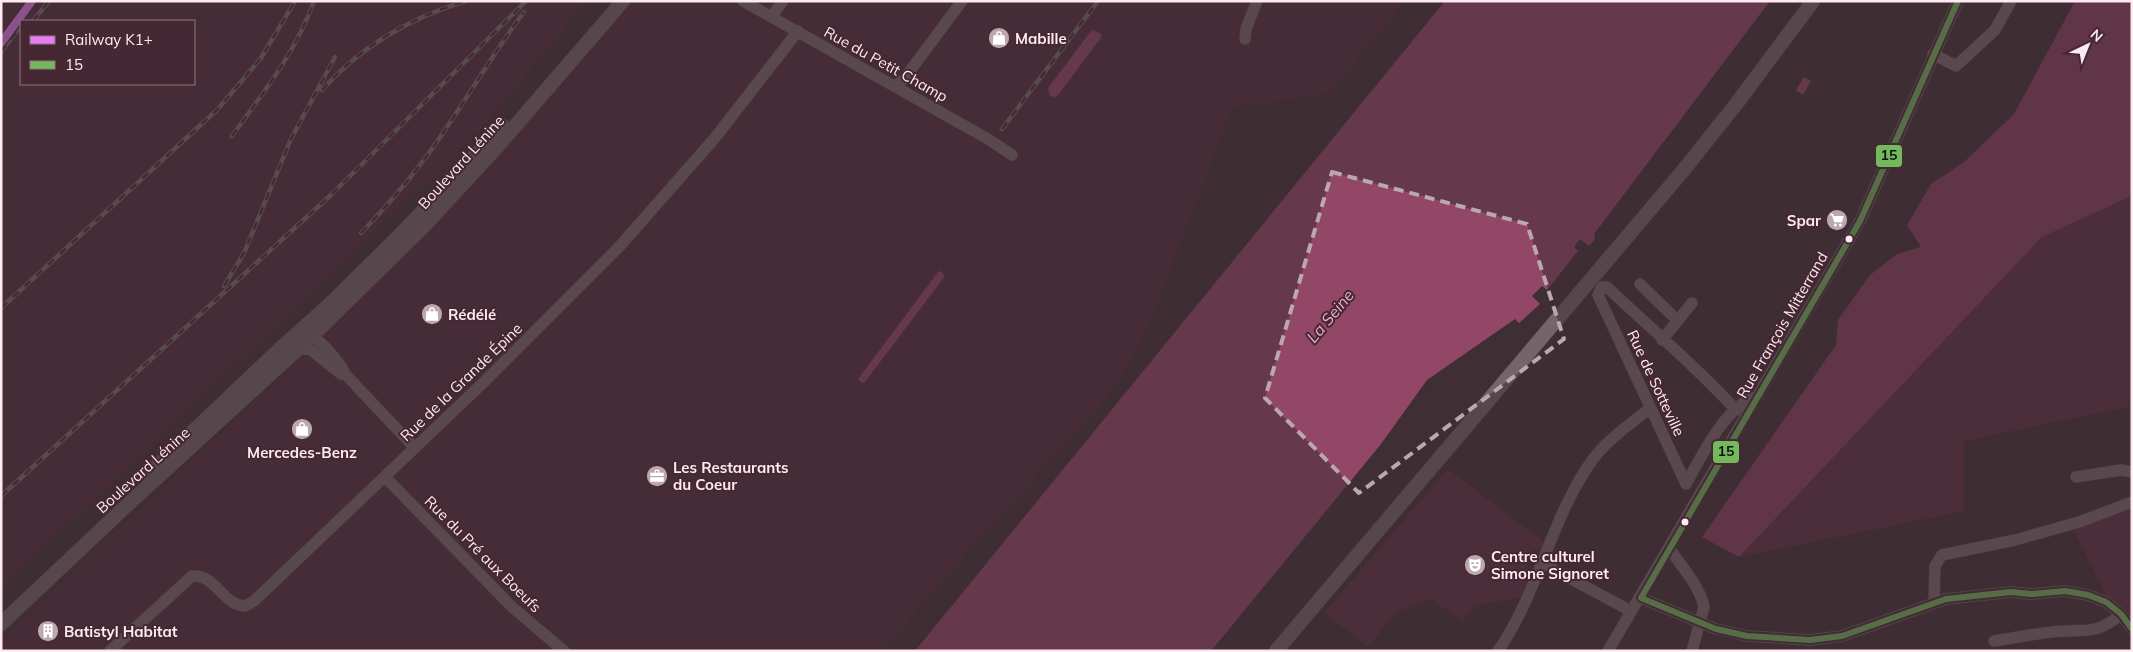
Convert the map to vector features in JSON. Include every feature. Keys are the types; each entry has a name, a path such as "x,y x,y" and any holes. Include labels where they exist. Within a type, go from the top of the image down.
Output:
{"main road":[{"name":"Boulevard Lénine","path":"1,612 306,338 530,97 612,1"},
{"name":"Boulevard Lénine","path":"1,624 306,338 438,211 624,1"},
{"path":"1276,651 1682,172 1737,103 1813,1"}],"street":[{"name":"Rue du Petit Champ","path":"743,1 988,139 1012,155"},
{"path":"772,17 783,1"},
{"path":"895,86 904,79 962,1"},
{"path":"1245,39 1246,29 1257,1"},
{"name":"Rue François Mitterrand","path":"1608,651 1641,598 1860,222 1958,1"},
{"path":"1933,54 1956,66 1995,30 2011,1"},
{"name":"Rue de la Grande Épine","path":"110,651 192,576 207,579 236,605 249,605 550,317 635,230 714,139 798,32"},
{"path":"1640,284 1678,320"},
{"name":"Rue de Sotteville","path":"1662,340 1607,287 1602,287 1598,295 1686,484 1714,434 1736,410"},
{"path":"1692,303 1662,340 1708,380 1736,410 1750,398 1758,396"},
{"path":"306,338 343,368 346,375 414,448"},
{"path":"1498,651 1525,605 1542,560 1582,476 1594,458 1606,445 1650,408"},
{"path":"2076,477 2121,470 2132,472"},
{"name":"Rue du Pré aux Boeufs","path":"384,477 508,603 564,651"},
{"path":"1934,602 1935,566 1942,555 2015,540 2079,522 2132,502"},
{"path":"1669,548 1691,580 1704,607 1692,651"},
{"path":"1542,560 1554,570 1632,611"},
{"path":"1641,598 1716,629 1747,636 1820,640 1842,636 1934,602 1959,597 2011,592 2031,594 2065,592 2096,597 2111,604 2122,614 2132,629"},
{"path":"1994,641 2055,631 2092,631 2107,626 2122,614"}],"highlighted area":[{"path":"1332,172 1527,224 1564,339 1359,493 1265,398"}],"shaded area":[{"path":"1,1 587,1 474,137 1,588"},
{"path":"634,1 1405,1 1329,93 1232,108 1150,323 1132,359 1109,395 930,594 884,651 1,651 1,640 336,324 504,148"},
{"path":"2075,1 2132,1 2132,196 2042,237 1739,557 1702,537 1836,345 1838,320 1870,275 1897,254 1921,247 1907,225 1931,184 1963,163 2014,114"},
{"path":"2132,196 2132,406 1964,441 1964,511 1739,557 2042,237"},
{"path":"1448,469 1544,542 1541,550 1533,550 1528,558 1527,564 1530,577 1521,598 1474,605 1463,621 1431,599 1393,614 1379,634 1367,646 1324,613"},
{"path":"2132,505 2132,615 2106,594 2073,529"}],"water":[{"name":"La Seine","path":"1445,1 1770,1 1594,234 1595,239 1589,246 1580,239 1574,247 1578,251 1547,290 1542,286 1532,296 1540,304 1519,323 1515,319 1427,380 1381,444 1211,651 915,651"},
{"path":"1094,30 1102,35 1100,39 1059,94 1055,97 1050,96 1048,88 1091,31"},
{"path":"1804,77 1811,81 1803,95 1796,90"},
{"path":"941,271 945,276 865,382 862,383 858,379 938,272"}],"railway":[{"path":"34,20 49,1"},
{"path":"1,308 218,109 261,58 295,1"},
{"path":"232,136 288,55 307,20 314,1"},
{"path":"322,90 353,60 387,35 425,16 466,1"},
{"path":"1,496 332,194 526,1"},
{"path":"1002,129 1098,1"},
{"path":"361,233 396,195 428,155 524,12"},
{"path":"1,52 20,27"},
{"path":"224,286 244,253 291,139 335,57"}],"rail line":[{"name":"K1+","path":"1,43 32,1"}],"transit line":[{"name":"15","path":"1641,598 1860,221 1958,1"},
{"name":"15","path":"1641,598 1716,629 1747,636 1810,640 1842,636 1946,599 2011,592 2031,594 2065,591 2088,595 2106,602 2121,614 2132,629"}],"place":[{"name":"Mabille","path":"999,38"},
{"name":"Spar","path":"1837,220"},
{"name":"Rédélé","path":"432,314"},
{"name":"Mercedes-Benz","path":"302,429"},
{"name":"Les Restaurants du Coeur","path":"657,476"},
{"name":"Centre culturel Simone Signoret","path":"1475,565"},
{"name":"Batistyl Habitat","path":"48,631"}]}
